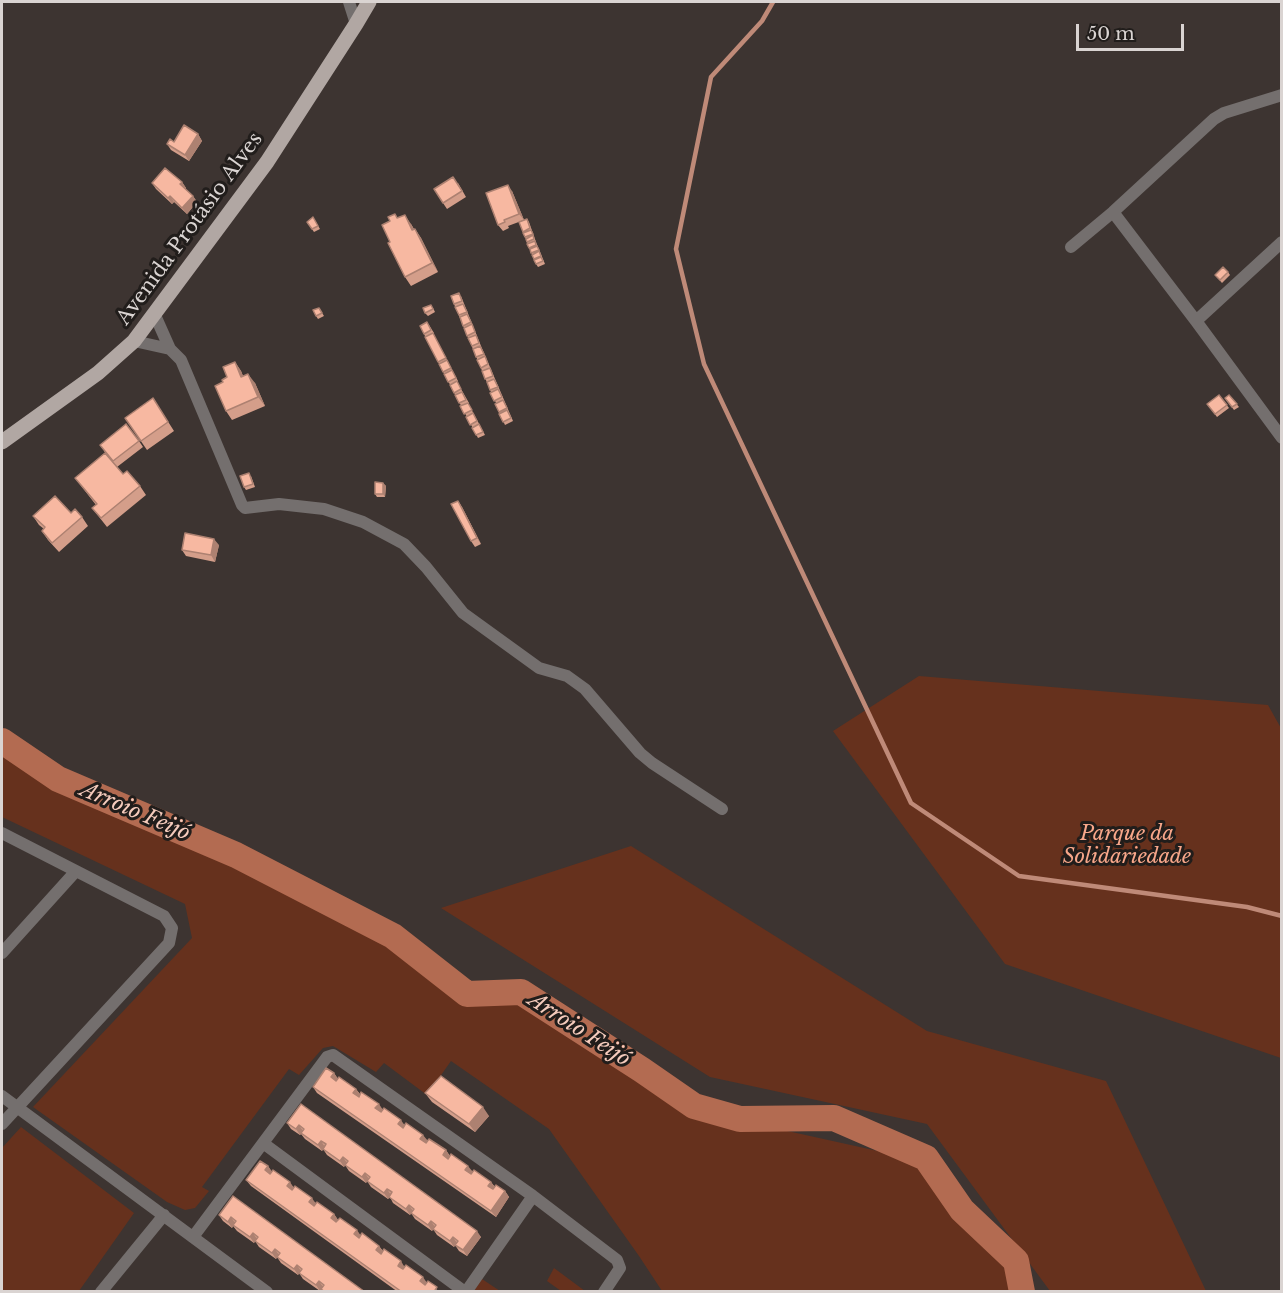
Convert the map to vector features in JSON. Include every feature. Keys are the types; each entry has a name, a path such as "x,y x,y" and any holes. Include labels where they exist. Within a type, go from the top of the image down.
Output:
{"main road":[{"name":"Avenida Protásio Alves","path":"2,442 98,373 134,340 267,162 369,2"}],"street":[{"path":"349,2 356,24"},
{"path":"1071,247 1113,212 1214,119 1224,113 1281,95"},
{"path":"1113,212 1280,434"},
{"path":"1196,321 1281,242"},
{"path":"154,313 170,350"},
{"path":"134,340 170,350 182,360 245,508 279,504 324,509 363,522 404,544 463,613 539,668 567,676 585,689 652,764 722,809"},
{"path":"2,833 164,916 172,927 169,943 2,1124"},
{"path":"2,953 76,871"},
{"path":"193,1237 327,1057 333,1054 533,1196 617,1260 620,1268 604,1292"},
{"path":"2,1096 267,1292"},
{"path":"263,1143 465,1292 533,1196"},
{"path":"101,1292 164,1215"}],"green space":[{"name":"Parque da Solidariedade","path":"919,676 1268,705 1282,730 1281,1058 1005,964 833,731"},
{"path":"2,747 55,784 276,884 386,940 462,998 518,998 688,1109 923,1161 958,1214 1008,1260 1015,1291 662,1291 549,1129 451,1061 427,1095 384,1063 376,1072 333,1046 323,1048 299,1075 289,1069 202,1187 209,1191 195,1208 185,1210 167,1202 33,1107 192,938 185,904 2,817"},
{"path":"631,846 927,1031 1106,1081 1206,1291 1050,1291 927,1124 710,1077 441,908"},
{"path":"21,1127 134,1213 79,1291 2,1291 2,1148"},
{"path":"554,1268 585,1291 561,1291 547,1281"},
{"path":"482,1279 500,1291 473,1292"}],"building":[{"path":"184,125 198,134 185,155 167,144 170,139 174,142"},
{"path":"165,168 182,182 180,184 193,196 182,208 152,183"},
{"path":"453,177 462,191 443,203 434,189"},
{"path":"508,185 519,214 498,225 486,193"},
{"path":"395,214 397,218 405,215 412,230 415,229 432,263 405,277 382,225 390,221 388,217"},
{"path":"313,217 318,226 312,229 307,222"},
{"path":"527,219 530,228 523,232 519,222"},
{"path":"531,230 533,234 525,237 523,233"},
{"path":"533,235 534,239 527,242 526,239"},
{"path":"535,241 536,245 529,248 527,244"},
{"path":"537,246 539,250 531,253 530,249"},
{"path":"539,251 541,256 534,259 532,255"},
{"path":"541,257 543,261 536,264 534,260"},
{"path":"1223,267 1228,272 1220,280 1215,275"},
{"path":"459,293 462,301 454,304 451,296"},
{"path":"463,304 467,312 459,315 455,307"},
{"path":"431,305 433,309 425,313 423,308"},
{"path":"319,308 322,313 316,316 313,310"},
{"path":"467,314 471,322 463,326 460,317"},
{"path":"427,322 431,330 424,334 420,326"},
{"path":"472,324 475,332 467,336 464,328"},
{"path":"433,333 446,358 438,362 425,337"},
{"path":"476,335 479,343 472,346 468,338"},
{"path":"480,346 484,354 476,357 473,349"},
{"path":"485,356 488,364 481,368 477,360"},
{"path":"447,360 451,368 443,372 439,364"},
{"path":"235,362 241,377 248,374 258,397 226,411 215,386 227,377 223,367"},
{"path":"490,368 493,376 485,379 482,371"},
{"path":"452,370 456,378 448,382 444,374"},
{"path":"494,379 498,387 490,390 487,382"},
{"path":"457,381 461,389 454,393 450,385"},
{"path":"498,389 502,397 494,401 490,393"},
{"path":"462,392 466,400 459,403 455,395"},
{"path":"1219,395 1227,405 1215,414 1207,404"},
{"path":"1229,395 1237,404 1232,407 1225,398"},
{"path":"153,398 168,422 141,441 125,418"},
{"path":"503,400 507,408 499,412 495,404"},
{"path":"468,403 472,410 464,414 460,406"},
{"path":"507,410 511,418 503,422 499,414"},
{"path":"473,413 477,421 470,425 466,417"},
{"path":"126,424 139,441 113,461 100,445"},
{"path":"479,424 483,432 476,435 472,428"},
{"path":"105,453 123,474 127,471 140,486 101,518 92,508 97,504 75,478"},
{"path":"249,473 253,484 244,487 240,476"},
{"path":"375,482 383,483 383,494 375,494"},
{"path":"55,496 71,513 75,509 82,517 52,543 42,531 45,527 33,516"},
{"path":"458,501 477,538 471,541 451,504"},
{"path":"185,533 214,539 211,555 182,550"},
{"path":"326,1068 334,1073 331,1077 336,1081 339,1077 356,1089 353,1093 359,1097 361,1092 379,1104 375,1108 381,1112 384,1108 401,1120 398,1124 403,1128 406,1123 423,1135 420,1139 426,1143 429,1139 446,1150 443,1155 448,1159 451,1154 468,1166 465,1170 471,1174 474,1170 491,1182 488,1186 493,1189 496,1185 505,1191 491,1211 313,1087"},
{"path":"441,1076 483,1107 469,1124 425,1093"},
{"path":"301,1104 477,1231 463,1250 455,1245 458,1241 453,1237 450,1241 433,1229 436,1225 431,1221 428,1225 411,1213 414,1209 409,1205 406,1209 389,1197 392,1192 387,1189 384,1193 367,1181 370,1177 365,1173 362,1177 345,1165 348,1161 343,1157 340,1161 323,1149 326,1144 321,1141 318,1145 301,1133 304,1129 299,1125 296,1129 287,1123"},
{"path":"260,1161 268,1166 265,1170 270,1174 273,1170 290,1182 287,1186 292,1190 295,1186 312,1198 309,1202 314,1206 317,1202 334,1214 331,1218 336,1222 340,1218 357,1230 354,1234 359,1238 362,1233 379,1246 376,1250 381,1254 384,1249 401,1261 398,1266 403,1269 406,1265 423,1277 420,1281 425,1285 428,1281 437,1287 434,1292 402,1292 246,1180"},
{"path":"233,1196 365,1292 325,1292 321,1289 324,1285 319,1281 316,1285 299,1273 302,1269 297,1265 294,1269 277,1257 280,1253 275,1249 272,1253 255,1241 258,1237 253,1233 250,1237 233,1225 236,1221 231,1217 228,1222 219,1215"}],"waterway":[{"path":"773,2 762,21 711,77 676,249 704,364 911,803 1019,876 1247,907 1282,916"},
{"name":"Arroio Feijó","path":"2,741 58,779 236,855 393,936 467,994 521,992 694,1106 740,1119 834,1118 926,1158 962,1210 1016,1261 1022,1292"}]}
